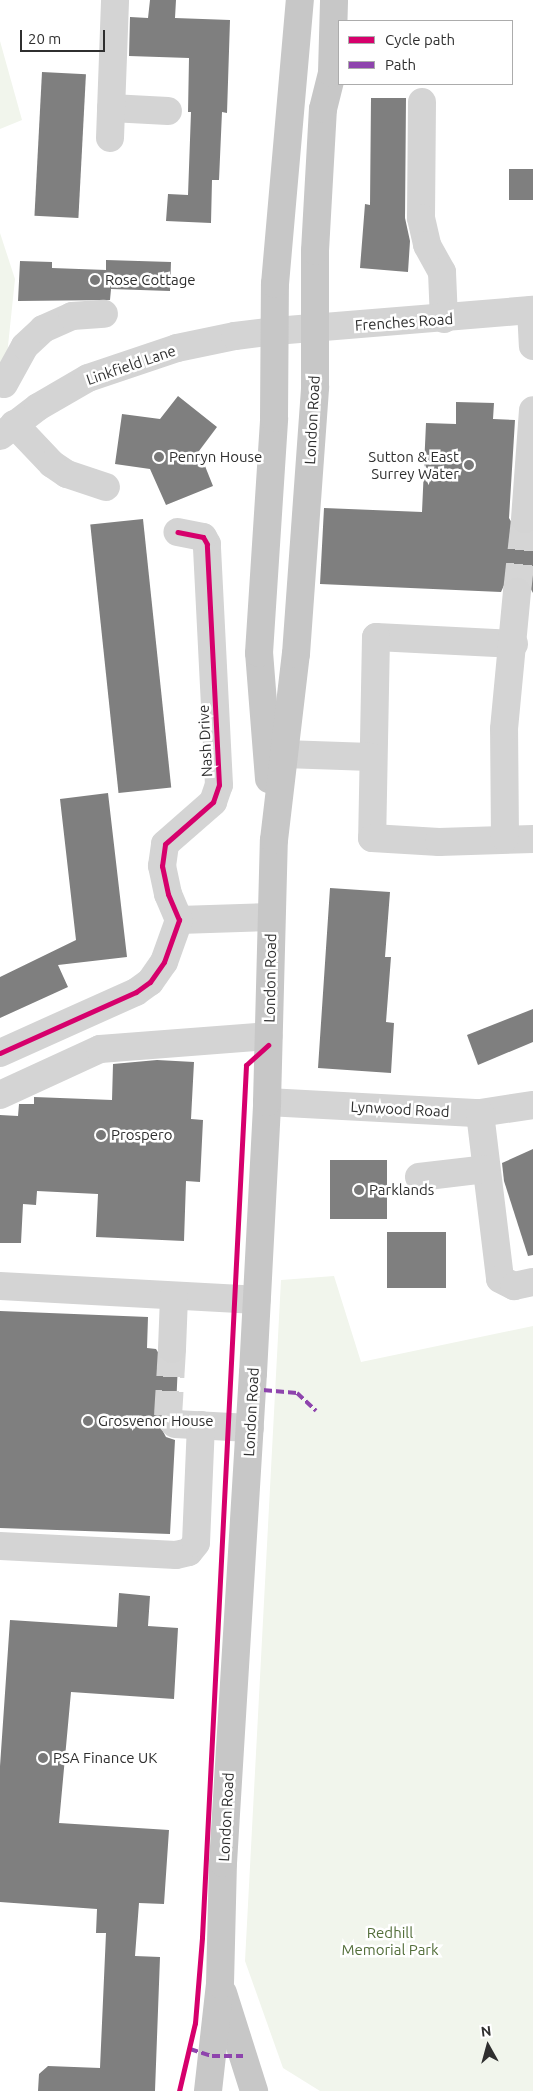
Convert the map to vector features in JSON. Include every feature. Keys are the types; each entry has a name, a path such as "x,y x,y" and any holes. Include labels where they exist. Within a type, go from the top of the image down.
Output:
{"main road":[{"name":"London Road","path":"274,840 259,653 274,418 275,284 300,0"},
{"name":"London Road","path":"208,2091 220,1984 224,1854 257,1300 267,1102 274,840 296,654 315,387 315,251 323,109 332,73 334,0"},
{"name":"London Road","path":"220,1984 254,2091"}],"street":[{"path":"110,138 116,0"},
{"path":"422,102 421,218 427,245 442,272 444,320"},
{"path":"111,108 168,111"},
{"path":"532,310 533,346"},
{"name":"Frenches Road","path":"275,331 444,320 532,310"},
{"path":"38,407 2,382 25,346 43,329 72,316 104,314"},
{"name":"Linkfield Lane","path":"7,430 38,407 88,378 136,360 235,336 275,331"},
{"path":"525,519 533,410"},
{"path":"7,430 66,474 106,487"},
{"name":"Nash Drive","path":"177,532 203,537 207,544 219,785 213,802 198,816 180,827 165,844 162,866 168,894 179,920"},
{"path":"505,838 504,729 514,644 517,592"},
{"path":"514,644 376,637 371,757 372,838 439,842 533,838"},
{"path":"284,754 371,757"},
{"path":"0,1053 136,992 150,982 164,962 179,920 271,917"},
{"path":"0,1095 100,1049 268,1036"},
{"name":"Lynwood Road","path":"267,1102 480,1112 533,1105"},
{"path":"480,1112 500,1279 514,1286 533,1282"},
{"path":"419,1177 486,1169"},
{"path":"0,1286 257,1300"},
{"path":"172,1349 174,1296"},
{"path":"0,1546 176,1555 189,1552 196,1543 188,1424 250,1428"}],"green space":[{"path":"0,41 22,120 0,129"},
{"path":"0,233 15,279 4,384 0,387"},
{"name":"Redhill Memorial Park","path":"334,1276 361,1362 533,1326 533,2091 320,2091 283,2068 245,1961 281,1280"}],"building":[{"path":"150,0 176,0 175,18 230,20 227,113 222,112 219,180 212,180 211,223 166,221 168,194 188,195 191,112 188,112 189,58 129,56 130,17 148,18"},
{"path":"42,72 86,74 78,218 34,216"},
{"path":"371,98 406,98 405,218 410,241 408,272 360,268 365,204 370,205"},
{"path":"509,169 533,169 533,200 509,200"},
{"name":"Rose Cottage","path":"106,260 171,262 170,291 111,289 110,300 18,301 20,261 52,262 52,268 106,270"},
{"name":"Penryn House","path":"178,396 217,427 199,451 213,486 166,505 150,469 115,464 122,414 160,419"},
{"name":"Sutton & East Surrey Water","path":"456,402 494,403 493,419 515,420 509,518 517,532 533,532 533,593 526,580 518,576 505,583 501,592 320,584 324,508 422,512 426,423 456,424"},
{"path":"143,519 171,788 119,793 90,525"},
{"path":"108,793 127,957 58,965 68,987 0,1018 0,977 76,940 60,799"},
{"path":"330,888 390,892 385,957 391,957 386,1022 394,1023 391,1073 318,1068"},
{"path":"533,1009 533,1042 478,1065 467,1035"},
{"name":"Prospero","path":"157,1060 194,1062 191,1119 203,1120 200,1182 186,1181 184,1241 96,1237 98,1194 37,1191 36,1205 23,1204 21,1243 0,1243 0,1115 18,1116 19,1104 34,1104 34,1097 112,1100 113,1064"},
{"path":"533,1149 533,1255 528,1256 504,1181 502,1163"},
{"name":"Parklands","path":"330,1160 387,1160 387,1219 330,1219"},
{"name":"Parklands","path":"387,1232 446,1232 446,1288 387,1288"},
{"name":"Grosvenor House","path":"0,1311 148,1317 147,1348 156,1349 164,1362 178,1363 176,1408 162,1415 159,1424 166,1437 175,1440 170,1534 0,1528"},
{"name":"PSA Finance UK","path":"119,1593 150,1596 148,1626 178,1628 174,1699 71,1692 59,1823 169,1830 164,1904 139,1903 135,1956 160,1957 155,2091 38,2091 39,2074 48,2066 100,2068 106,1933 96,1933 97,1909 0,1902 0,1766 10,1620 117,1627"}],"tunnel":[{"path":"517,592 525,519"},
{"path":"172,1349 168,1416 175,1424"}],"marked path":[{"path":"252,1389 297,1393 316,1411"},
{"path":"190,2049 212,2056 243,2056"}],"cycle path":[{"path":"0,1053 136,992 150,982 164,962 179,920 168,894 162,866 165,844 213,802 219,785 207,544 203,537 177,532"},
{"path":"179,2091 195,2023 202,1937 246,1065 268,1045"}],"place":[{"name":"Rose Cottage","path":"95,280"},
{"name":"Penryn House","path":"159,457"},
{"name":"Sutton & East Surrey Water","path":"469,465"},
{"name":"Prospero","path":"101,1135"},
{"name":"Parklands","path":"359,1190"},
{"name":"Grosvenor House","path":"88,1421"},
{"name":"PSA Finance UK","path":"43,1758"}]}
